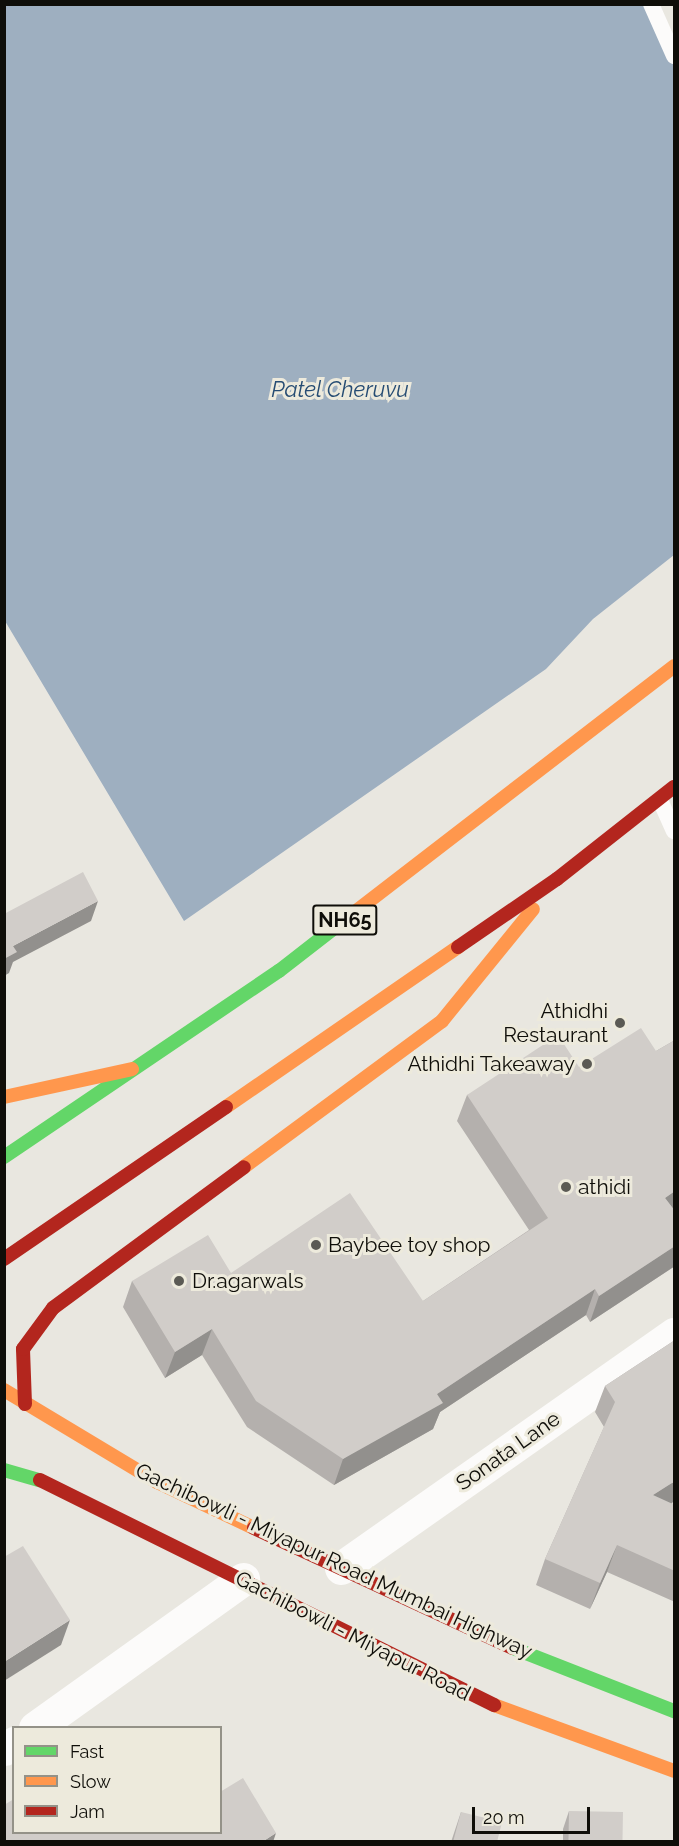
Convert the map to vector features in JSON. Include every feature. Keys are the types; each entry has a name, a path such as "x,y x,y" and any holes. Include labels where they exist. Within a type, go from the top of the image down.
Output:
{"main road":[{"name":"NH65","path":"4,1157 279,971 675,666"},
{"path":"4,1259 557,879 660,801 675,787"},
{"path":"25,1404 22,1349 53,1308 442,1021 557,879"},
{"path":"4,1096 132,1069"},
{"name":"Gachibowli - Miyapur Road Mumbai Highway","path":"4,1390 157,1482 486,1637 675,1711"},
{"name":"Gachibowli - Miyapur Road","path":"4,1470 40,1480 243,1579 483,1701 675,1771"}],"street":[{"name":"Sonata Lane","path":"341,1568 675,1334"},
{"path":"38,1726 243,1579"}],"lane":[{"path":"651,4 675,56"},
{"path":"660,801 675,831"}],"water":[{"name":"Patel Cheruvu","path":"4,5 658,5 674,50 674,555 593,619 546,669 184,921 5,621"}],"building":[{"path":"83,872 98,901 13,946 17,952 4,959 4,914"},
{"path":"641,1028 656,1051 675,1040 675,1191 665,1198 675,1211 675,1246 599,1296 595,1289 437,1394 443,1403 343,1459 256,1401 212,1329 175,1352 132,1281 208,1235 231,1273 350,1193 423,1301 548,1218 467,1095 558,1035 579,1067"},
{"path":"675,1340 675,1481 653,1495 675,1505 675,1571 617,1545 600,1583 545,1559 615,1402 605,1386"},
{"path":"23,1546 70,1620 4,1662 4,1557"},
{"path":"243,1778 276,1833 262,1842 4,1842 4,1805 12,1800 12,1834 222,1834 222,1791"},
{"path":"569,1811 623,1812 622,1842 568,1842"},
{"path":"461,1812 502,1822 497,1842 453,1842"}],"traffic: fast":[{"path":"4,1157 279,971 342,922"},
{"path":"4,1470 40,1480"},
{"path":"513,1648 674,1711"}],"traffic: slow":[{"path":"342,922 674,666"},
{"path":"244,1167 442,1021 533,909"},
{"path":"226,1107 458,947"},
{"path":"4,1097 132,1069"},
{"path":"4,1390 157,1482 254,1528"},
{"path":"494,1705 674,1771"}],"traffic: jam":[{"path":"458,947 557,879 674,787"},
{"path":"4,1259 226,1107"},
{"path":"25,1404 23,1349 53,1308 244,1167"},
{"path":"40,1480 494,1705"},
{"path":"254,1528 513,1648"}],"place":[{"name":"Athidhi Restaurant","path":"620,1023"},
{"name":"Athidhi Takeaway","path":"587,1064"},
{"name":"athidi","path":"566,1187"},
{"name":"Baybee toy shop","path":"316,1245"},
{"name":"Dr.agarwals","path":"179,1281"}]}
